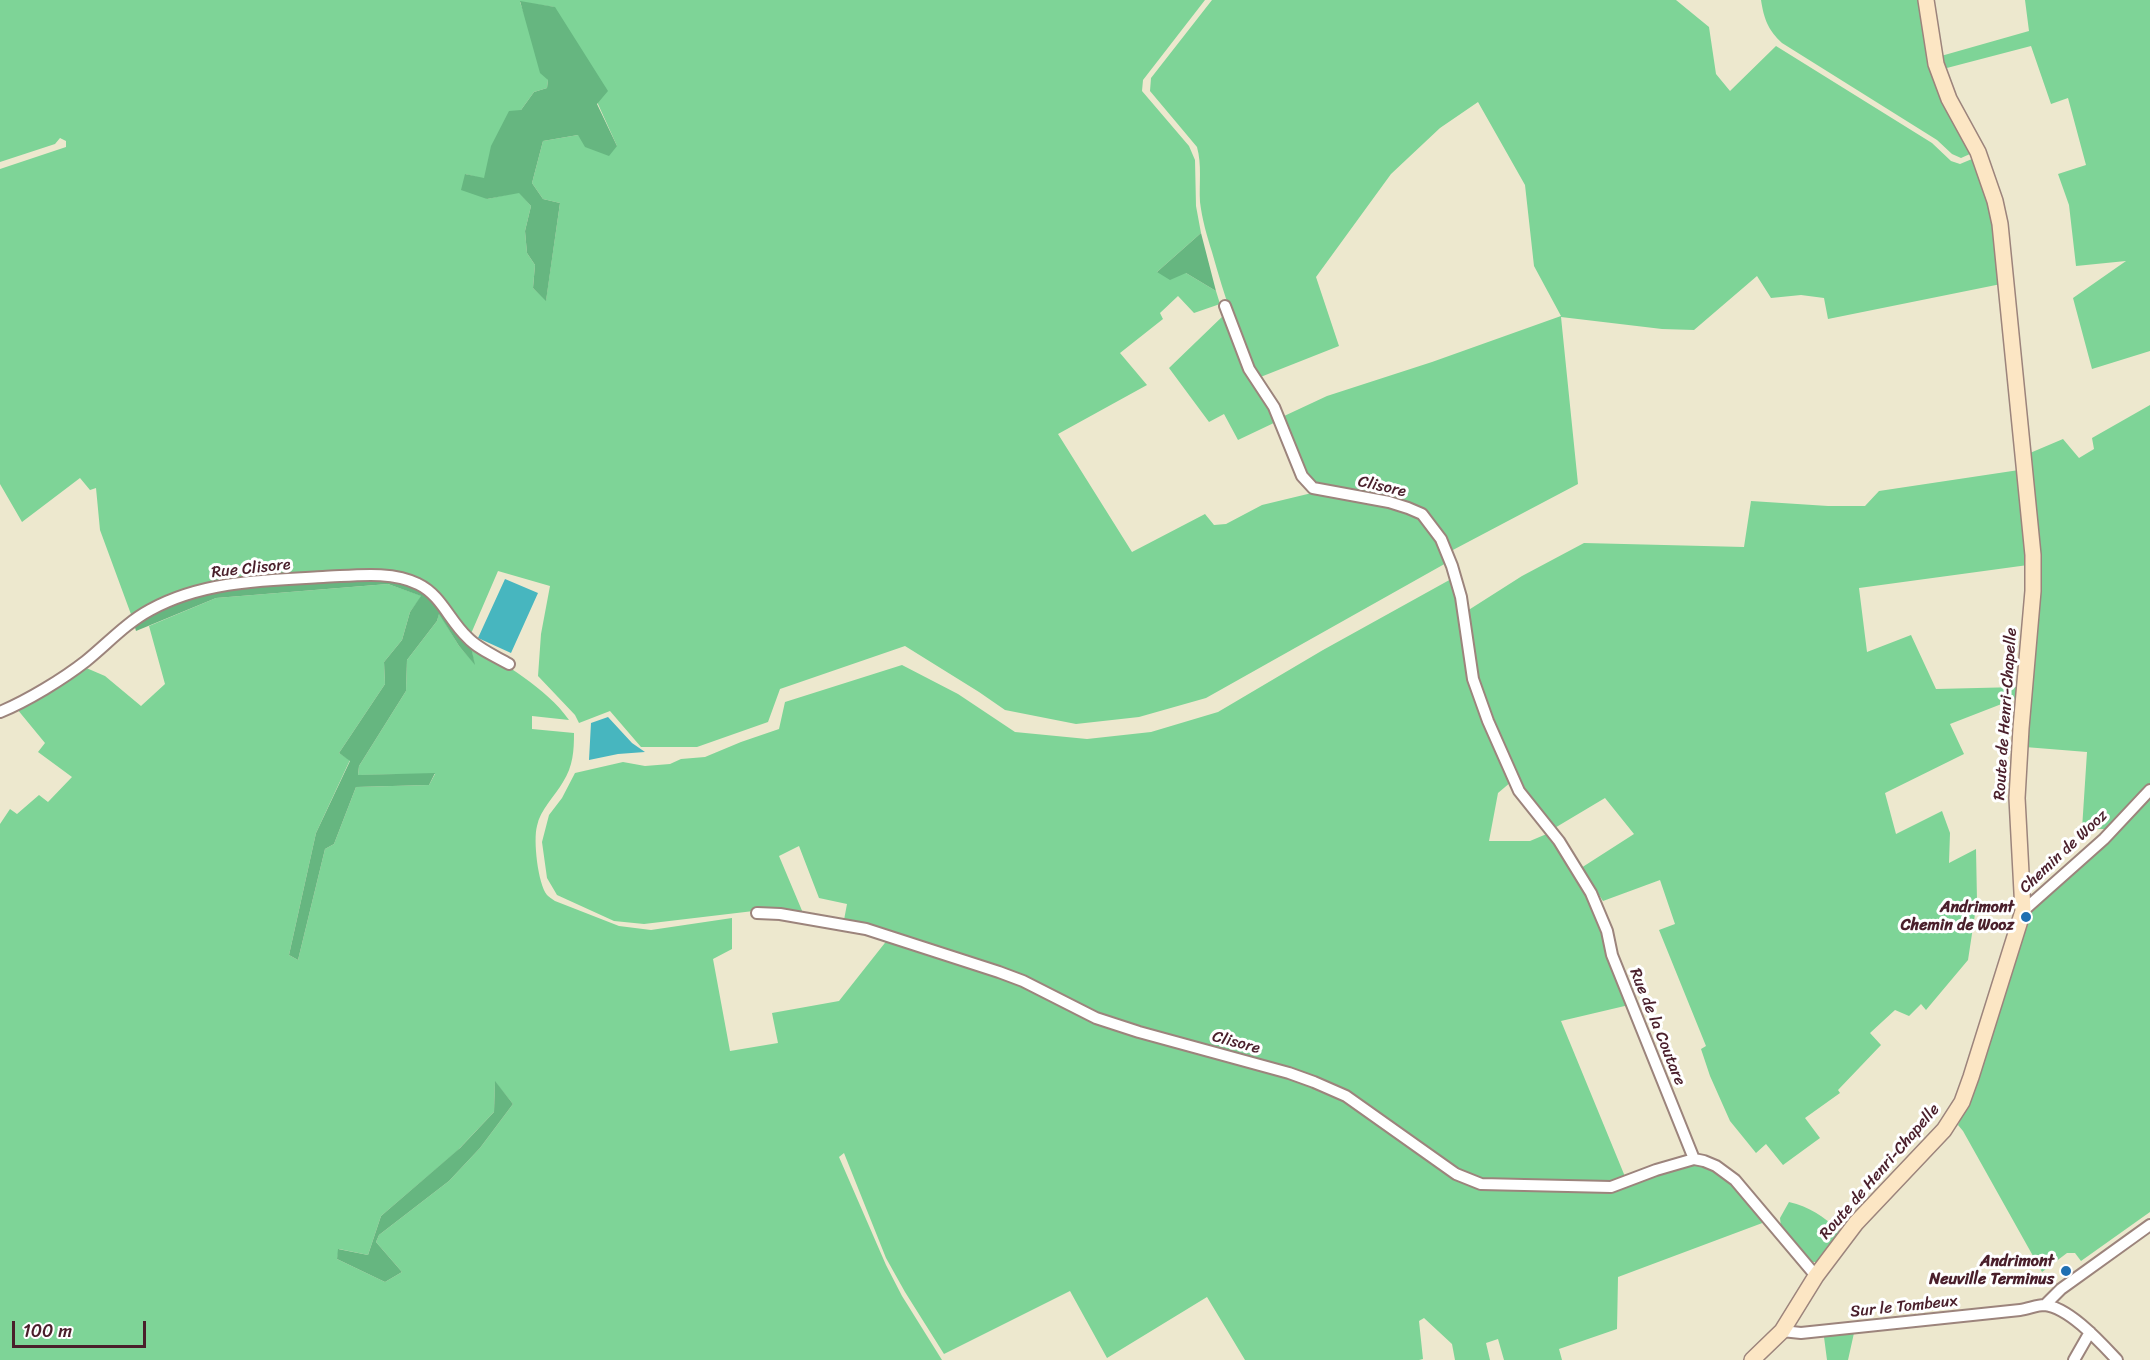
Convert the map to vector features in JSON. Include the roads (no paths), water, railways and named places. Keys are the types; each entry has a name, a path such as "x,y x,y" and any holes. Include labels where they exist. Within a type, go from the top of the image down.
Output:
{"street":[{"name":"Route de Henri-Chapelle","path":"1752,1360 1782,1331 1816,1276 1856,1224 1944,1130 1962,1102 2023,911 2017,798 2020,728 2033,591 2033,555 2000,224 1995,201 1977,152 1949,99 1936,64 1926,0"},
{"name":"Clisore","path":"1225,306 1249,369 1274,407 1302,476 1313,488 1389,502 1408,508 1422,514 1441,539 1461,597 1473,679 1505,759"},
{"name":"Rue Clisore","path":"0,712 23,701 84,662 128,625 150,610 183,595 212,587 243,584 352,576 409,580 431,592 465,636 509,664"},
{"name":"Rue de la Coutare","path":"1505,759 1519,791 1559,840 1591,893 1607,931 1612,955 1694,1159"},
{"name":"Chemin de Wooz","path":"2023,911 2104,839 2150,790"},
{"name":"Clisore","path":"757,913 780,914 866,928 1007,975 1096,1018 1314,1082 1346,1096 1443,1166 1475,1182 1611,1187 1694,1159"},
{"path":"1694,1159 1716,1166 1735,1180 1816,1276"},
{"path":"2117,1360 2071,1316 2045,1305 2061,1289 2150,1225"},
{"name":"Sur le Tombeux","path":"1782,1331 1808,1333 2020,1310 2045,1305"},
{"path":"2074,1360 2090,1332"}],"water":[{"path":"505,579 538,593 511,653 478,638"},
{"path":"608,717 632,743 645,752 618,754 589,760 591,723"}],"place":[{"name":"Andrimont Chemin de Wooz","path":"2026,917"},
{"name":"Andrimont Neuville Terminus","path":"2066,1271"}]}
